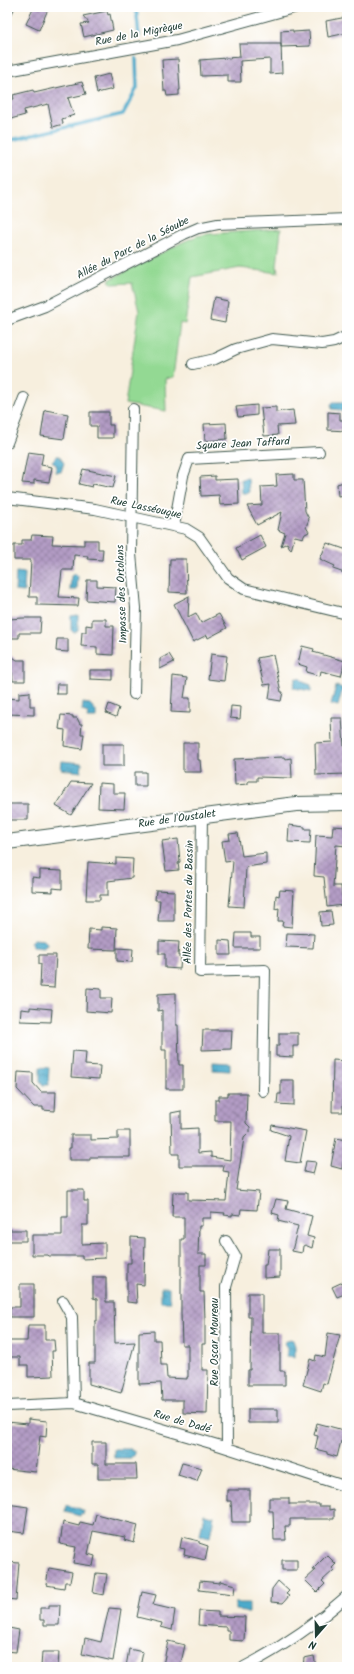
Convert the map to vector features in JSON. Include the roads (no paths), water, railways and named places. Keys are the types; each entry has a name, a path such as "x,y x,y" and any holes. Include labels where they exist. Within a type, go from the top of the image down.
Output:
{"street":[{"path":"7,11 9,7"},
{"name":"Rue de la Migrèque","path":"7,71 177,40 297,7"},
{"name":"Allée du Parc de la Séoube","path":"7,320 45,306 190,231 218,224 347,219"},
{"path":"193,364 215,359 236,349 272,339 322,344 334,342 347,336"},
{"path":"7,443 24,398"},
{"name":"Impasse des Ortolans","path":"133,409 131,560 136,608 136,676 134,694"},
{"name":"Square Jean Taffard","path":"174,526 183,476 189,459 319,452"},
{"name":"Rue Lasséougue","path":"7,498 76,506 174,526 193,532 199,537 228,578 244,590 347,614"},
{"name":"Rue de l'Oustalet","path":"7,842 202,815 296,804 347,803"},
{"name":"Allée des Portes du Bassin","path":"202,815 200,972 265,970 263,1091"},
{"name":"Rue Oscar Moureau","path":"226,1241 235,1256 226,1287 227,1448"},
{"path":"63,1301 72,1317 74,1403"},
{"name":"Rue de Dadé","path":"7,1406 74,1403 227,1448 347,1487"},
{"path":"244,1667 280,1646 347,1596"}],"water":[{"path":"333,402 347,402 347,414 340,410 332,409 331,404"},
{"path":"59,456 64,463 61,472 56,472 56,465 52,461"},
{"path":"248,478 249,493 242,493 241,479"},
{"path":"16,572 25,573 24,592 15,591"},
{"path":"75,573 78,576 77,590 70,590 71,576"},
{"path":"78,615 78,630 74,633 71,630 71,616"},
{"path":"296,678 301,679 303,682 311,685 311,691 294,688"},
{"path":"336,686 343,688 338,706 331,704"},
{"path":"83,703 90,704 96,711 96,718 87,718 88,713 82,711"},
{"path":"62,761 82,763 81,772 61,769"},
{"path":"34,939 44,940 47,945 43,948 33,947 30,942"},
{"path":"213,1062 230,1063 230,1071 213,1070"},
{"path":"40,1067 49,1068 48,1085 43,1085 40,1081"},
{"path":"161,1288 169,1288 169,1298 171,1302 161,1302"},
{"path":"290,1339 293,1340 295,1346 295,1357 287,1356 287,1348 284,1343"},
{"path":"114,1449 131,1449 131,1451 134,1451 134,1456 131,1456 131,1458 114,1458"},
{"path":"66,1505 81,1509 81,1511 84,1511 83,1515 81,1514 80,1516 65,1512"},
{"path":"204,1514 214,1516 210,1537 200,1535"},
{"path":"235,1603 249,1603 249,1613 235,1610"}],"waterway":[{"path":"136,7 139,36"},
{"path":"7,141 123,114 137,88 136,58"}]}
